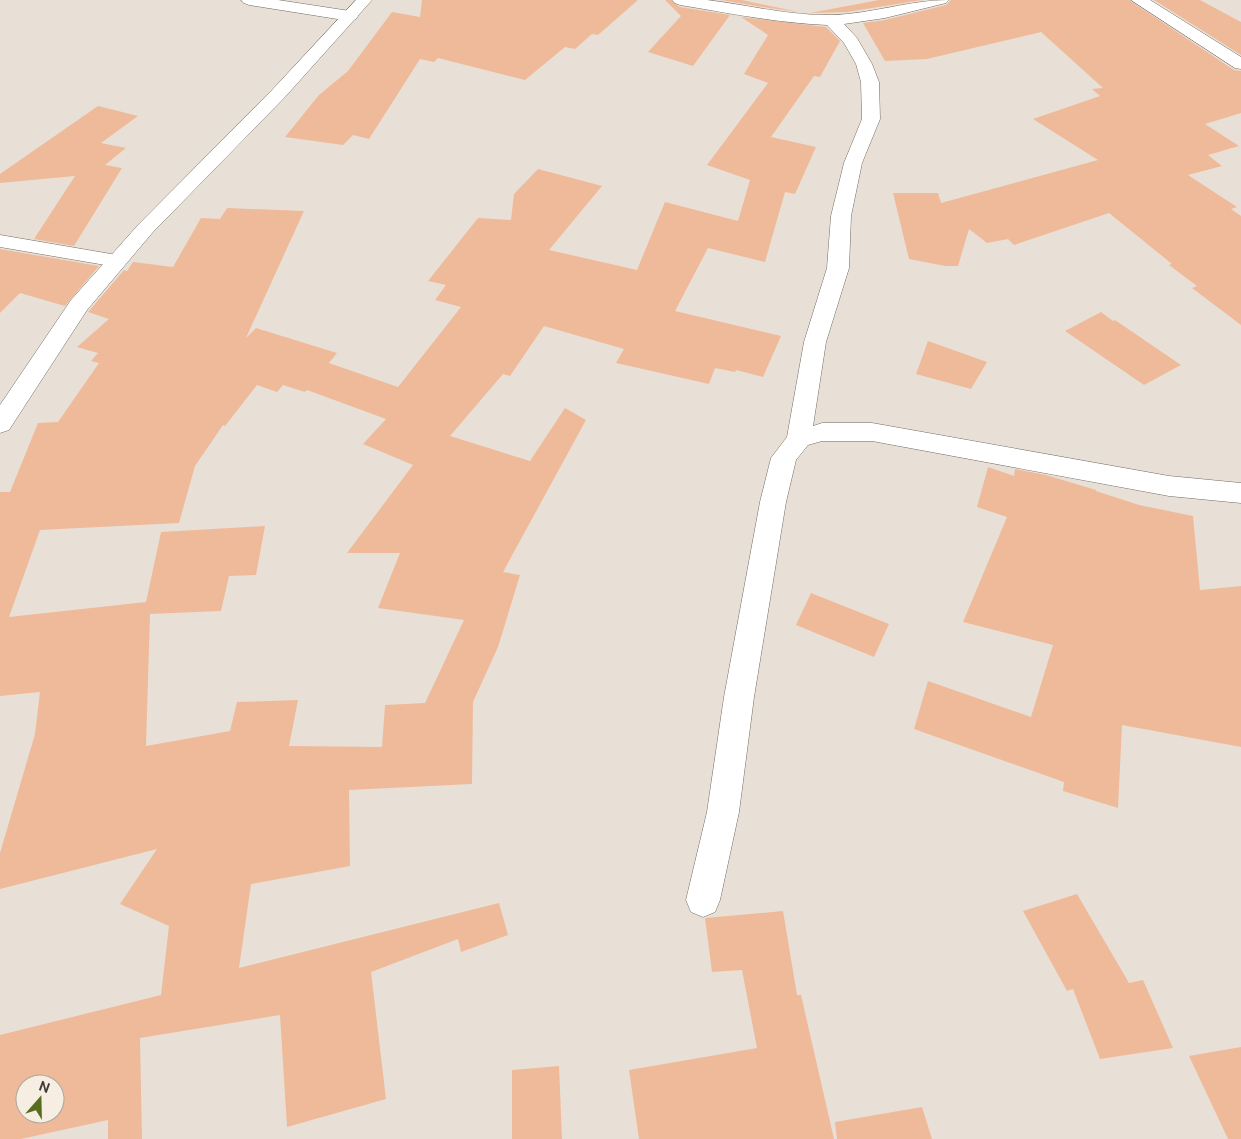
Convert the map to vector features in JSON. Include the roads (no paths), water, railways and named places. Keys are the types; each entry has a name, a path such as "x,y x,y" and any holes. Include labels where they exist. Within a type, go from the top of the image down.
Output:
{"street":[{"path":"249,0 350,16"},
{"path":"2,418 79,306 117,261 146,228 273,100 364,0"},
{"path":"680,0 794,17 831,20 852,19 941,0"},
{"path":"1139,0 1241,64"},
{"path":"703,900 723,812 739,697 772,502 784,458 799,439 815,342 838,268 841,216 853,163 871,119 870,82 864,64 851,41 831,20"},
{"path":"0,241 117,261"},
{"path":"799,439 822,432 872,432 1169,486 1241,493"}]}
